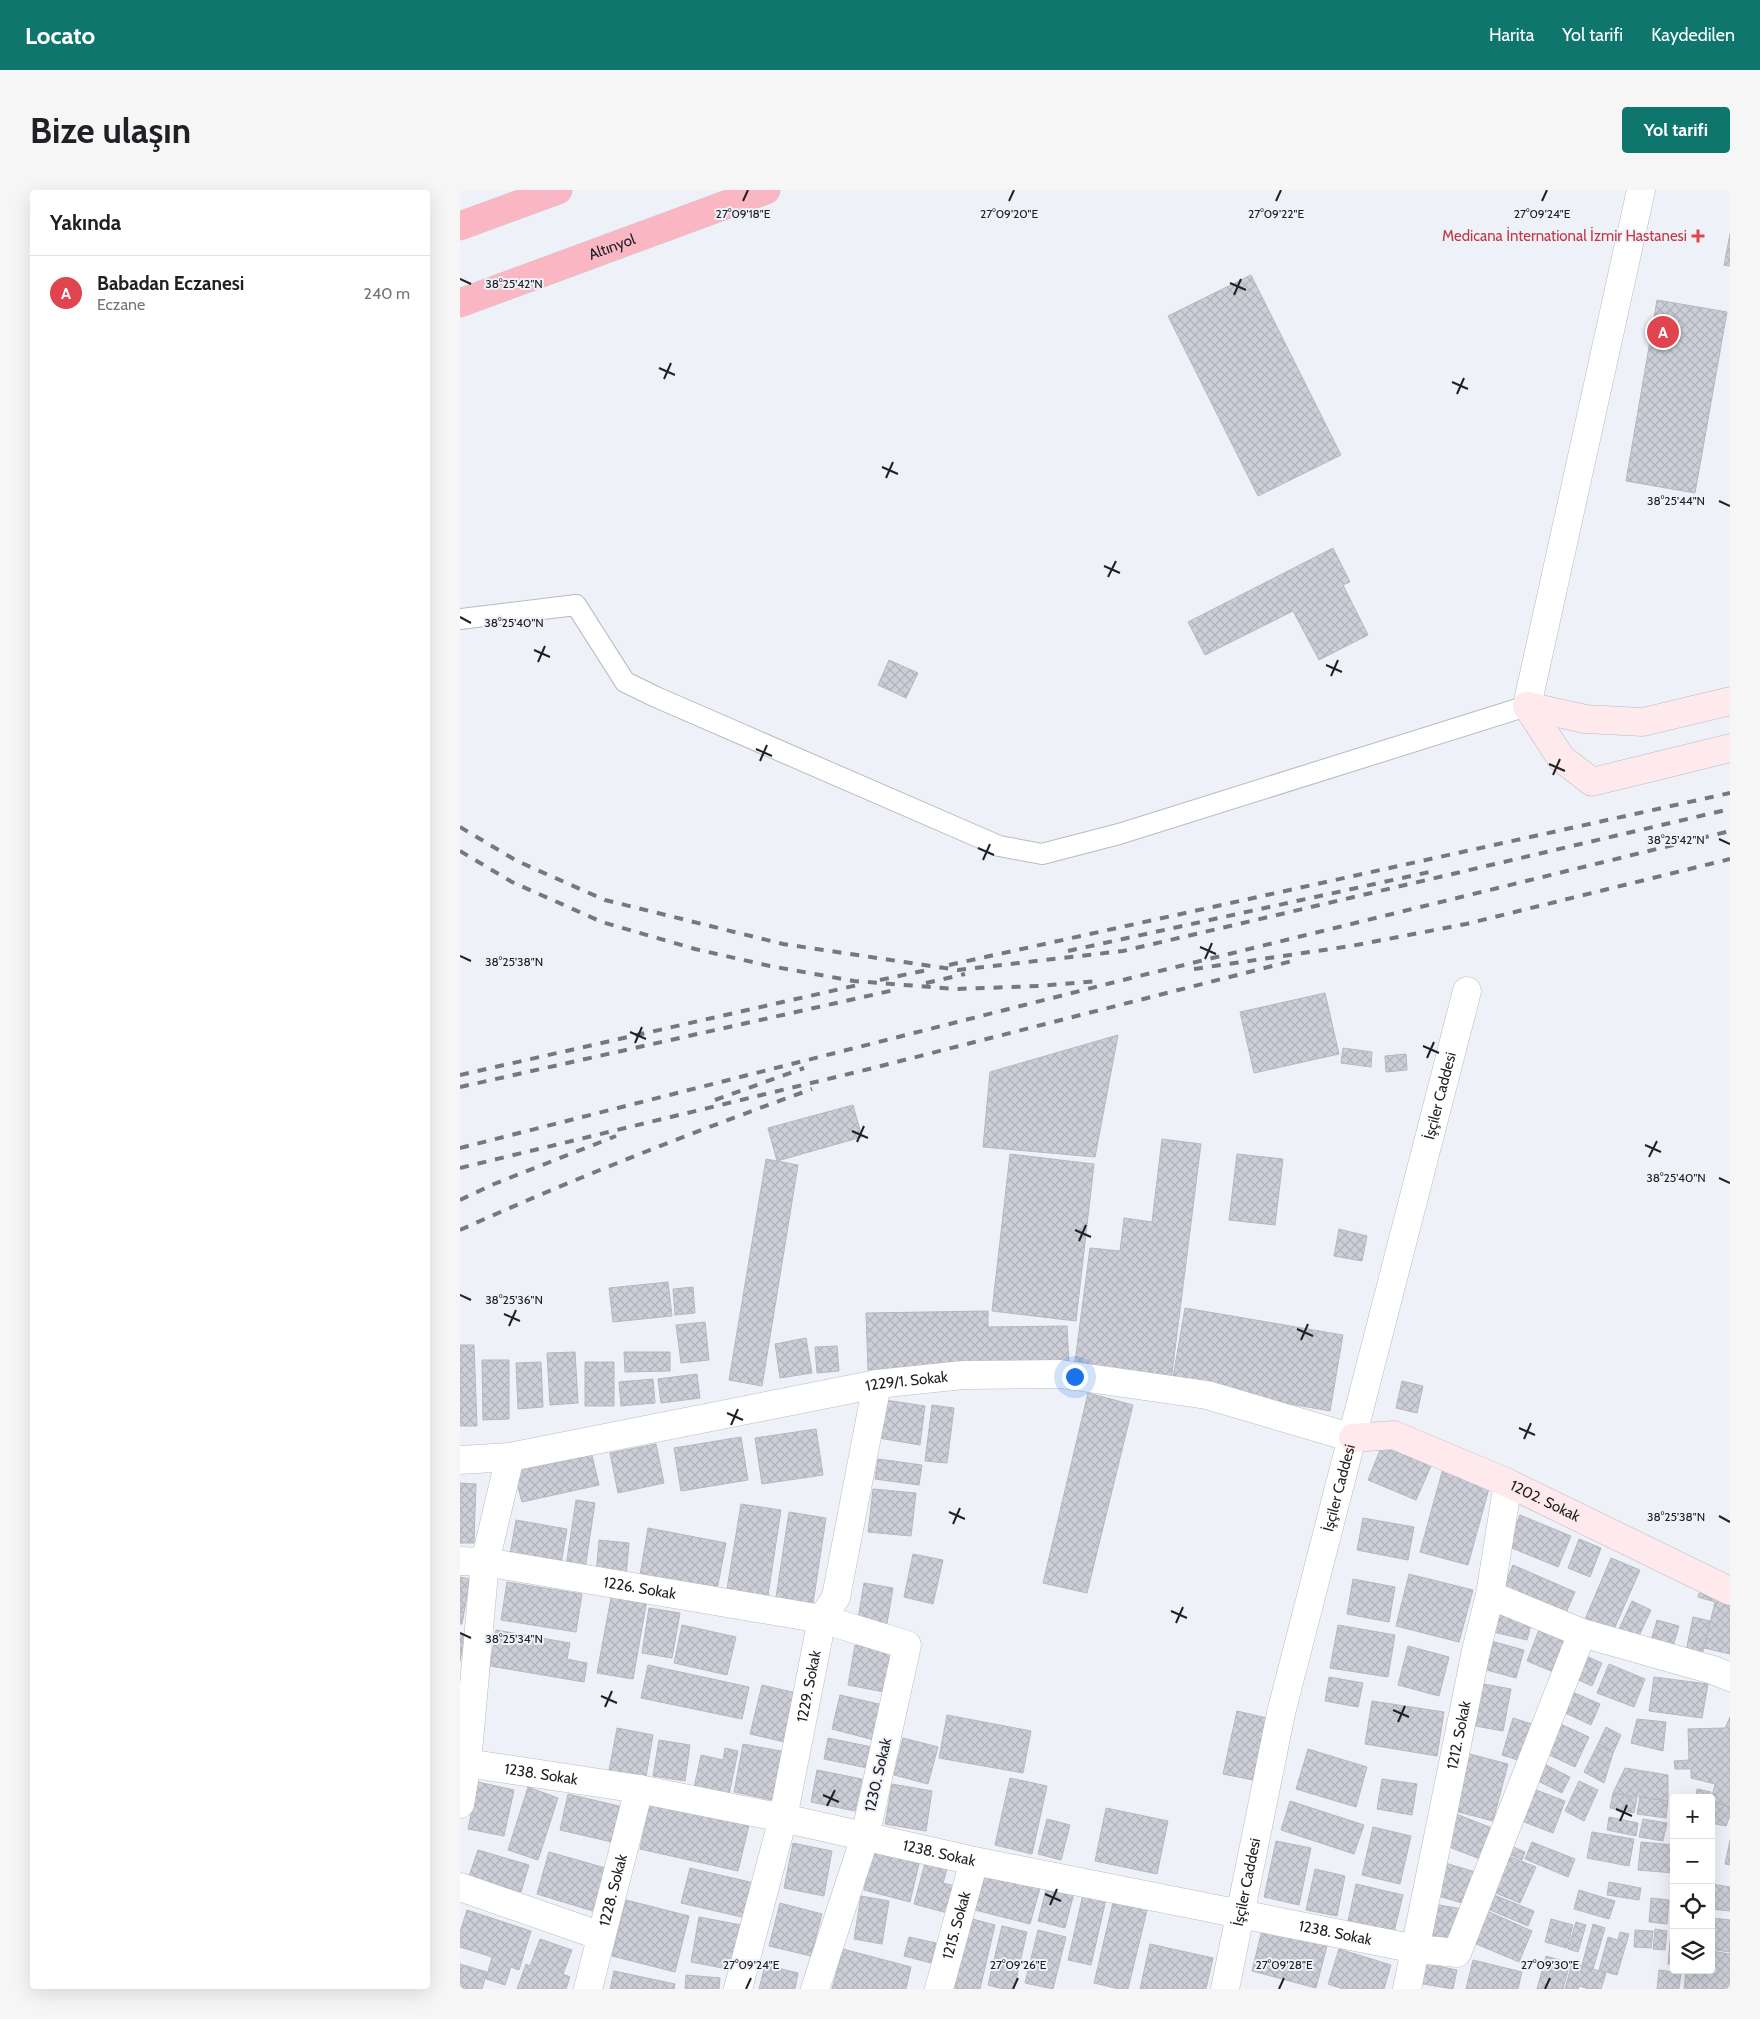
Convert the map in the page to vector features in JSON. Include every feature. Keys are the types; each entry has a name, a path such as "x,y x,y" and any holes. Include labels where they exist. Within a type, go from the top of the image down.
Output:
{"highway":[{"path":"460,226 558,190"},
{"name":"Altınyol","path":"460,302 766,190"}],"street":[{"path":"1641,190 1527,706 1562,758 1592,782 1730,748"},
{"path":"1527,706 1585,719 1643,722 1730,701"},
{"name":"İşçiler Caddesi","path":"1225,1989 1281,1712 1467,991"},
{"name":"1229/1. Sokak","path":"460,1460 510,1457 877,1384 963,1375 1060,1374 1207,1395 1353,1438"},
{"name":"1229. Sokak","path":"738,1989 783,1818 822,1619 836,1597 877,1384"},
{"name":"1202. Sokak","path":"1353,1438 1394,1435 1508,1483 1730,1591"},
{"path":"460,1804 464,1762 472,1561 510,1457"},
{"name":"1212. Sokak","path":"1407,1989 1476,1651 1490,1595 1508,1483"},
{"name":"1226. Sokak","path":"472,1561 822,1619"},
{"path":"1490,1595 1582,1633 1712,1670 1730,1677"},
{"name":"1230. Sokak","path":"815,1989 864,1837 907,1645 822,1619"},
{"name":"1238. Sokak","path":"464,1762 639,1789 783,1818 974,1862 1241,1913 1416,1949 1457,1953 1582,1633"},
{"name":"1228. Sokak","path":"588,1989 639,1789"},
{"name":"1215. Sokak","path":"939,1989 974,1862"},
{"path":"460,1887 601,1936"}],"lane":[{"path":"460,619 576,605 626,682 656,697 999,846 1042,854 1119,834 1527,706"}],"building":[{"path":"1730,234 1730,266 1724,265"},
{"path":"1251,275 1341,455 1258,496 1168,316"},
{"path":"1657,300 1727,312 1695,493 1626,481"},
{"path":"1333,548 1350,582 1343,585 1368,635 1319,660 1293,611 1205,655 1188,622"},
{"path":"889,660 918,673 906,698 878,685"},
{"path":"1325,993 1339,1054 1254,1073 1240,1012"},
{"path":"1118,1035 1095,1157 983,1147 990,1072"},
{"path":"1343,1048 1372,1052 1371,1067 1341,1063"},
{"path":"1406,1054 1407,1070 1386,1072 1385,1056"},
{"path":"853,1105 862,1137 777,1161 768,1128"},
{"path":"1162,1139 1201,1144 1171,1381 1074,1369 1090,1248 1120,1251 1124,1218 1152,1222"},
{"path":"1010,1154 1094,1164 1076,1321 992,1311"},
{"path":"1237,1154 1283,1159 1275,1225 1229,1220"},
{"path":"766,1159 798,1165 762,1386 729,1380"},
{"path":"1339,1229 1367,1236 1362,1261 1334,1256"},
{"path":"668,1282 672,1316 613,1322 609,1288"},
{"path":"693,1287 695,1313 675,1315 673,1289"},
{"path":"1185,1308 1343,1335 1330,1411 1172,1383"},
{"path":"988,1311 988,1327 1067,1326 1069,1365 868,1370 866,1313"},
{"path":"705,1322 709,1360 681,1363 676,1325"},
{"path":"806,1338 812,1373 780,1378 775,1344"},
{"path":"460,1345 474,1345 477,1426 460,1426"},
{"path":"837,1346 839,1371 817,1373 815,1347"},
{"path":"575,1352 578,1403 550,1405 547,1353"},
{"path":"624,1352 670,1352 670,1371 625,1372"},
{"path":"482,1360 509,1360 509,1419 483,1420"},
{"path":"541,1362 543,1407 518,1409 516,1363"},
{"path":"585,1362 614,1362 614,1406 585,1406"},
{"path":"697,1374 700,1398 661,1403 658,1379"},
{"path":"653,1379 655,1403 621,1406 619,1382"},
{"path":"1402,1381 1423,1386 1417,1413 1396,1408"},
{"path":"1088,1393 1133,1405 1087,1593 1043,1583"},
{"path":"885,1400 925,1406 920,1445 879,1438"},
{"path":"932,1405 954,1408 947,1463 925,1461"},
{"path":"816,1429 823,1475 762,1484 755,1438"},
{"path":"741,1437 748,1480 681,1491 674,1448"},
{"path":"656,1444 664,1483 618,1493 610,1453"},
{"path":"1382,1445 1431,1466 1416,1500 1368,1480"},
{"path":"592,1455 599,1485 522,1502 514,1472"},
{"path":"878,1459 922,1465 919,1485 875,1479"},
{"path":"1443,1468 1491,1481 1468,1565 1420,1552"},
{"path":"460,1483 476,1484 474,1543 460,1543"},
{"path":"873,1489 916,1493 911,1536 868,1532"},
{"path":"576,1500 595,1503 584,1576 565,1573"},
{"path":"741,1504 781,1510 767,1602 726,1595"},
{"path":"789,1512 826,1518 812,1610 775,1604"},
{"path":"1520,1515 1571,1536 1558,1567 1507,1546"},
{"path":"1363,1518 1414,1527 1408,1560 1357,1550"},
{"path":"516,1520 567,1529 560,1570 509,1560"},
{"path":"648,1528 726,1543 716,1595 639,1581"},
{"path":"1579,1539 1601,1548 1590,1577 1568,1568"},
{"path":"599,1540 629,1543 626,1577 596,1574"},
{"path":"913,1554 943,1560 933,1604 904,1597"},
{"path":"1611,1558 1640,1570 1611,1636 1583,1624"},
{"path":"1513,1565 1575,1592 1565,1615 1503,1588"},
{"path":"1409,1574 1473,1590 1459,1642 1396,1626"},
{"path":"460,1577 470,1579 462,1624 460,1624"},
{"path":"1353,1579 1395,1587 1389,1622 1347,1614"},
{"path":"507,1582 582,1594 576,1632 501,1620"},
{"path":"864,1583 893,1588 886,1629 857,1625"},
{"path":"613,1587 648,1594 633,1679 597,1673"},
{"path":"1699,1593 1730,1600 1730,1654 1704,1648 1715,1602 1698,1597"},
{"path":"1632,1601 1651,1610 1637,1640 1618,1631"},
{"path":"649,1608 680,1613 672,1658 642,1653"},
{"path":"1494,1611 1532,1621 1527,1640 1489,1631"},
{"path":"1693,1617 1710,1621 1701,1660 1685,1656"},
{"path":"1657,1620 1679,1626 1671,1653 1649,1647"},
{"path":"682,1625 736,1637 727,1675 674,1663"},
{"path":"1338,1625 1395,1635 1388,1677 1330,1668"},
{"path":"1540,1627 1569,1639 1556,1673 1527,1661"},
{"path":"496,1630 570,1643 567,1659 587,1663 584,1682 490,1666"},
{"path":"460,1635 465,1636 460,1661"},
{"path":"1491,1641 1524,1650 1516,1678 1483,1669"},
{"path":"855,1645 892,1652 884,1692 848,1685"},
{"path":"1408,1646 1449,1657 1439,1696 1398,1685"},
{"path":"1584,1655 1602,1663 1592,1686 1574,1678"},
{"path":"1609,1664 1645,1679 1634,1707 1597,1693"},
{"path":"648,1665 749,1687 742,1719 641,1698"},
{"path":"1329,1677 1363,1683 1358,1707 1325,1701"},
{"path":"1654,1677 1708,1684 1702,1718 1649,1711"},
{"path":"1478,1683 1511,1689 1503,1731 1470,1725"},
{"path":"762,1685 805,1695 793,1744 750,1734"},
{"path":"1570,1691 1600,1704 1591,1725 1561,1711"},
{"path":"840,1695 883,1705 874,1740 832,1729"},
{"path":"1372,1701 1444,1712 1437,1756 1365,1744"},
{"path":"1237,1711 1267,1718 1253,1780 1223,1774"},
{"path":"947,1715 1031,1731 1023,1773 939,1758"},
{"path":"1730,1717 1730,1807 1715,1802 1715,1794 1713,1794 1715,1784 1691,1778 1691,1769 1675,1769 1674,1761 1689,1760 1688,1729 1725,1728"},
{"path":"1513,1718 1532,1724 1521,1761 1502,1755"},
{"path":"1637,1719 1666,1722 1663,1751 1631,1743"},
{"path":"1556,1722 1589,1737 1575,1767 1543,1752"},
{"path":"1606,1727 1621,1735 1613,1753 1598,1744"},
{"path":"617,1728 653,1735 645,1783 608,1776"},
{"path":"828,1738 872,1747 867,1768 824,1759"},
{"path":"903,1738 938,1747 928,1784 894,1775"},
{"path":"659,1740 690,1745 685,1781 653,1776"},
{"path":"743,1744 786,1752 777,1801 734,1792"},
{"path":"1598,1744 1613,1753 1604,1783 1584,1772"},
{"path":"725,1748 738,1751 729,1795 694,1788 701,1755 723,1760"},
{"path":"1308,1749 1367,1767 1356,1807 1296,1789"},
{"path":"1466,1753 1508,1764 1493,1821 1451,1810"},
{"path":"1542,1763 1570,1777 1562,1793 1534,1779"},
{"path":"1625,1768 1668,1775 1668,1801 1613,1793"},
{"path":"817,1770 862,1779 855,1811 811,1802"},
{"path":"1010,1778 1047,1786 1032,1854 995,1845"},
{"path":"1382,1779 1417,1784 1412,1815 1377,1809"},
{"path":"1579,1781 1598,1790 1584,1821 1565,1811"},
{"path":"478,1782 514,1790 504,1836 468,1829"},
{"path":"892,1784 932,1791 926,1831 885,1824"},
{"path":"528,1787 558,1798 538,1860 508,1850"},
{"path":"1531,1788 1565,1801 1553,1833 1519,1820"},
{"path":"1697,1789 1711,1792 1711,1794 1696,1794"},
{"path":"1613,1793 1637,1798 1634,1813 1610,1808"},
{"path":"568,1794 623,1807 616,1843 560,1830"},
{"path":"1640,1797 1668,1801 1666,1818 1637,1814"},
{"path":"651,1798 750,1821 738,1871 640,1849"},
{"path":"1290,1801 1364,1825 1354,1854 1281,1830"},
{"path":"1715,1802 1730,1807 1730,1816 1726,1826 1715,1824"},
{"path":"1106,1808 1168,1821 1157,1874 1095,1861"},
{"path":"1456,1814 1492,1828 1480,1859 1444,1845"},
{"path":"1609,1817 1638,1823 1636,1836 1607,1830"},
{"path":"1047,1819 1070,1825 1061,1860 1038,1854"},
{"path":"1643,1819 1667,1823 1663,1841 1639,1837"},
{"path":"1373,1827 1411,1836 1400,1884 1362,1875"},
{"path":"1592,1832 1634,1839 1629,1866 1587,1858"},
{"path":"1730,1840 1730,1865 1725,1864"},
{"path":"1276,1841 1311,1848 1299,1905 1264,1897"},
{"path":"1502,1842 1525,1852 1522,1860 1498,1849"},
{"path":"1532,1842 1575,1859 1568,1877 1525,1859"},
{"path":"1641,1842 1670,1845 1670,1873 1638,1870"},
{"path":"793,1843 832,1851 824,1896 784,1888"},
{"path":"874,1844 921,1855 910,1902 864,1890"},
{"path":"478,1850 529,1865 521,1892 469,1876"},
{"path":"549,1852 609,1869 596,1912 537,1894"},
{"path":"1506,1855 1536,1867 1520,1903 1491,1891"},
{"path":"925,1863 947,1869 943,1883 963,1888 955,1915 914,1904"},
{"path":"1445,1863 1479,1873 1469,1905 1435,1895"},
{"path":"690,1868 754,1883 746,1918 681,1903"},
{"path":"1315,1869 1345,1876 1337,1916 1306,1910"},
{"path":"985,1874 1040,1888 1030,1924 975,1910"},
{"path":"1609,1882 1641,1888 1639,1900 1607,1895"},
{"path":"1356,1884 1403,1895 1394,1932 1348,1921"},
{"path":"1715,1885 1730,1887 1730,1911 1715,1909"},
{"path":"1047,1886 1074,1893 1065,1928 1038,1921"},
{"path":"1084,1890 1107,1895 1091,1965 1068,1960"},
{"path":"1579,1890 1615,1901 1609,1919 1574,1909"},
{"path":"1489,1893 1534,1911 1528,1926 1483,1907"},
{"path":"1115,1894 1149,1902 1128,1989 1119,1989 1094,1983"},
{"path":"861,1896 889,1901 882,1944 854,1939"},
{"path":"1651,1898 1669,1900 1667,1924 1649,1922"},
{"path":"626,1900 689,1916 675,1972 612,1956"},
{"path":"780,1903 822,1914 811,1956 769,1946"},
{"path":"1434,1904 1462,1909 1455,1945 1427,1940"},
{"path":"467,1910 531,1931 519,1970 511,1967 505,1985 486,1979 492,1957 460,1947 460,1932"},
{"path":"1487,1911 1532,1931 1519,1962 1474,1943"},
{"path":"699,1917 741,1925 733,1970 691,1962"},
{"path":"965,1917 995,1925 980,1989 953,1989"},
{"path":"1715,1918 1730,1920 1730,1952 1716,1950"},
{"path":"1551,1919 1573,1925 1567,1948 1545,1942"},
{"path":"1576,1922 1586,1925 1578,1952 1568,1949"},
{"path":"1593,1924 1605,1928 1593,1969 1582,1965"},
{"path":"1002,1926 1027,1932 1014,1989 1003,1989 988,1985"},
{"path":"1263,1926 1328,1942 1316,1988 1252,1971"},
{"path":"1655,1929 1667,1931 1665,1950 1653,1949"},
{"path":"1038,1930 1066,1937 1053,1989 1025,1983"},
{"path":"1635,1930 1653,1931 1651,1948 1634,1947"},
{"path":"1620,1932 1629,1934 1617,1975 1599,1970 1608,1937 1618,1940"},
{"path":"909,1937 936,1943 931,1963 904,1956"},
{"path":"540,1939 572,1950 563,1974 570,1977 566,1989 517,1989 526,1964 530,1966"},
{"path":"1670,1942 1670,1964 1668,1964"},
{"path":"1150,1944 1213,1958 1206,1989 1140,1989"},
{"path":"843,1949 911,1967 906,1989 832,1989"},
{"path":"1339,1949 1391,1965 1384,1989 1343,1989 1328,1984"},
{"path":"1715,1952 1730,1954 1730,1989 1684,1989 1686,1974 1715,1974"},
{"path":"1546,1956 1570,1963 1563,1989 1537,1989"},
{"path":"1473,1960 1522,1972 1518,1989 1466,1989"},
{"path":"1422,1963 1457,1970 1453,1989 1418,1983"},
{"path":"1572,1963 1606,1973 1601,1989 1589,1989 1579,1986 1578,1989 1565,1989"},
{"path":"460,1964 487,1972 482,1989 460,1989"},
{"path":"765,1965 798,1973 795,1989 759,1989"},
{"path":"1659,1970 1670,1972 1670,1974 1681,1974 1679,1989 1657,1989"},
{"path":"614,1971 675,1984 674,1989 610,1989"},
{"path":"686,1975 720,1978 719,1989 685,1989"}],"railway":[{"path":"949,965 1730,793"},
{"path":"460,827 517,861 605,900 783,944 958,970 1123,951 1730,809"},
{"path":"460,1148 1131,978 1730,831"},
{"path":"460,851 512,882 602,922 695,949 770,966 854,981 956,989 1040,986 1097,981"},
{"path":"1194,969 1351,946 1466,924 1730,859"},
{"path":"1068,951 1434,871"},
{"path":"460,1168 869,1069 1296,960"},
{"path":"880,980 932,969"},
{"path":"926,983 965,974"},
{"path":"460,1075 858,985"},
{"path":"460,1087 899,989"},
{"path":"715,1100 804,1068"},
{"path":"460,1230 635,1156 812,1089"},
{"path":"460,1200 494,1184 616,1136"}],"place":[{"name":"Medicana İnternational İzmir Hastanesi","path":"1698,236"},
{"name":"Babadan Eczanesi","path":"1663,332"}]}
